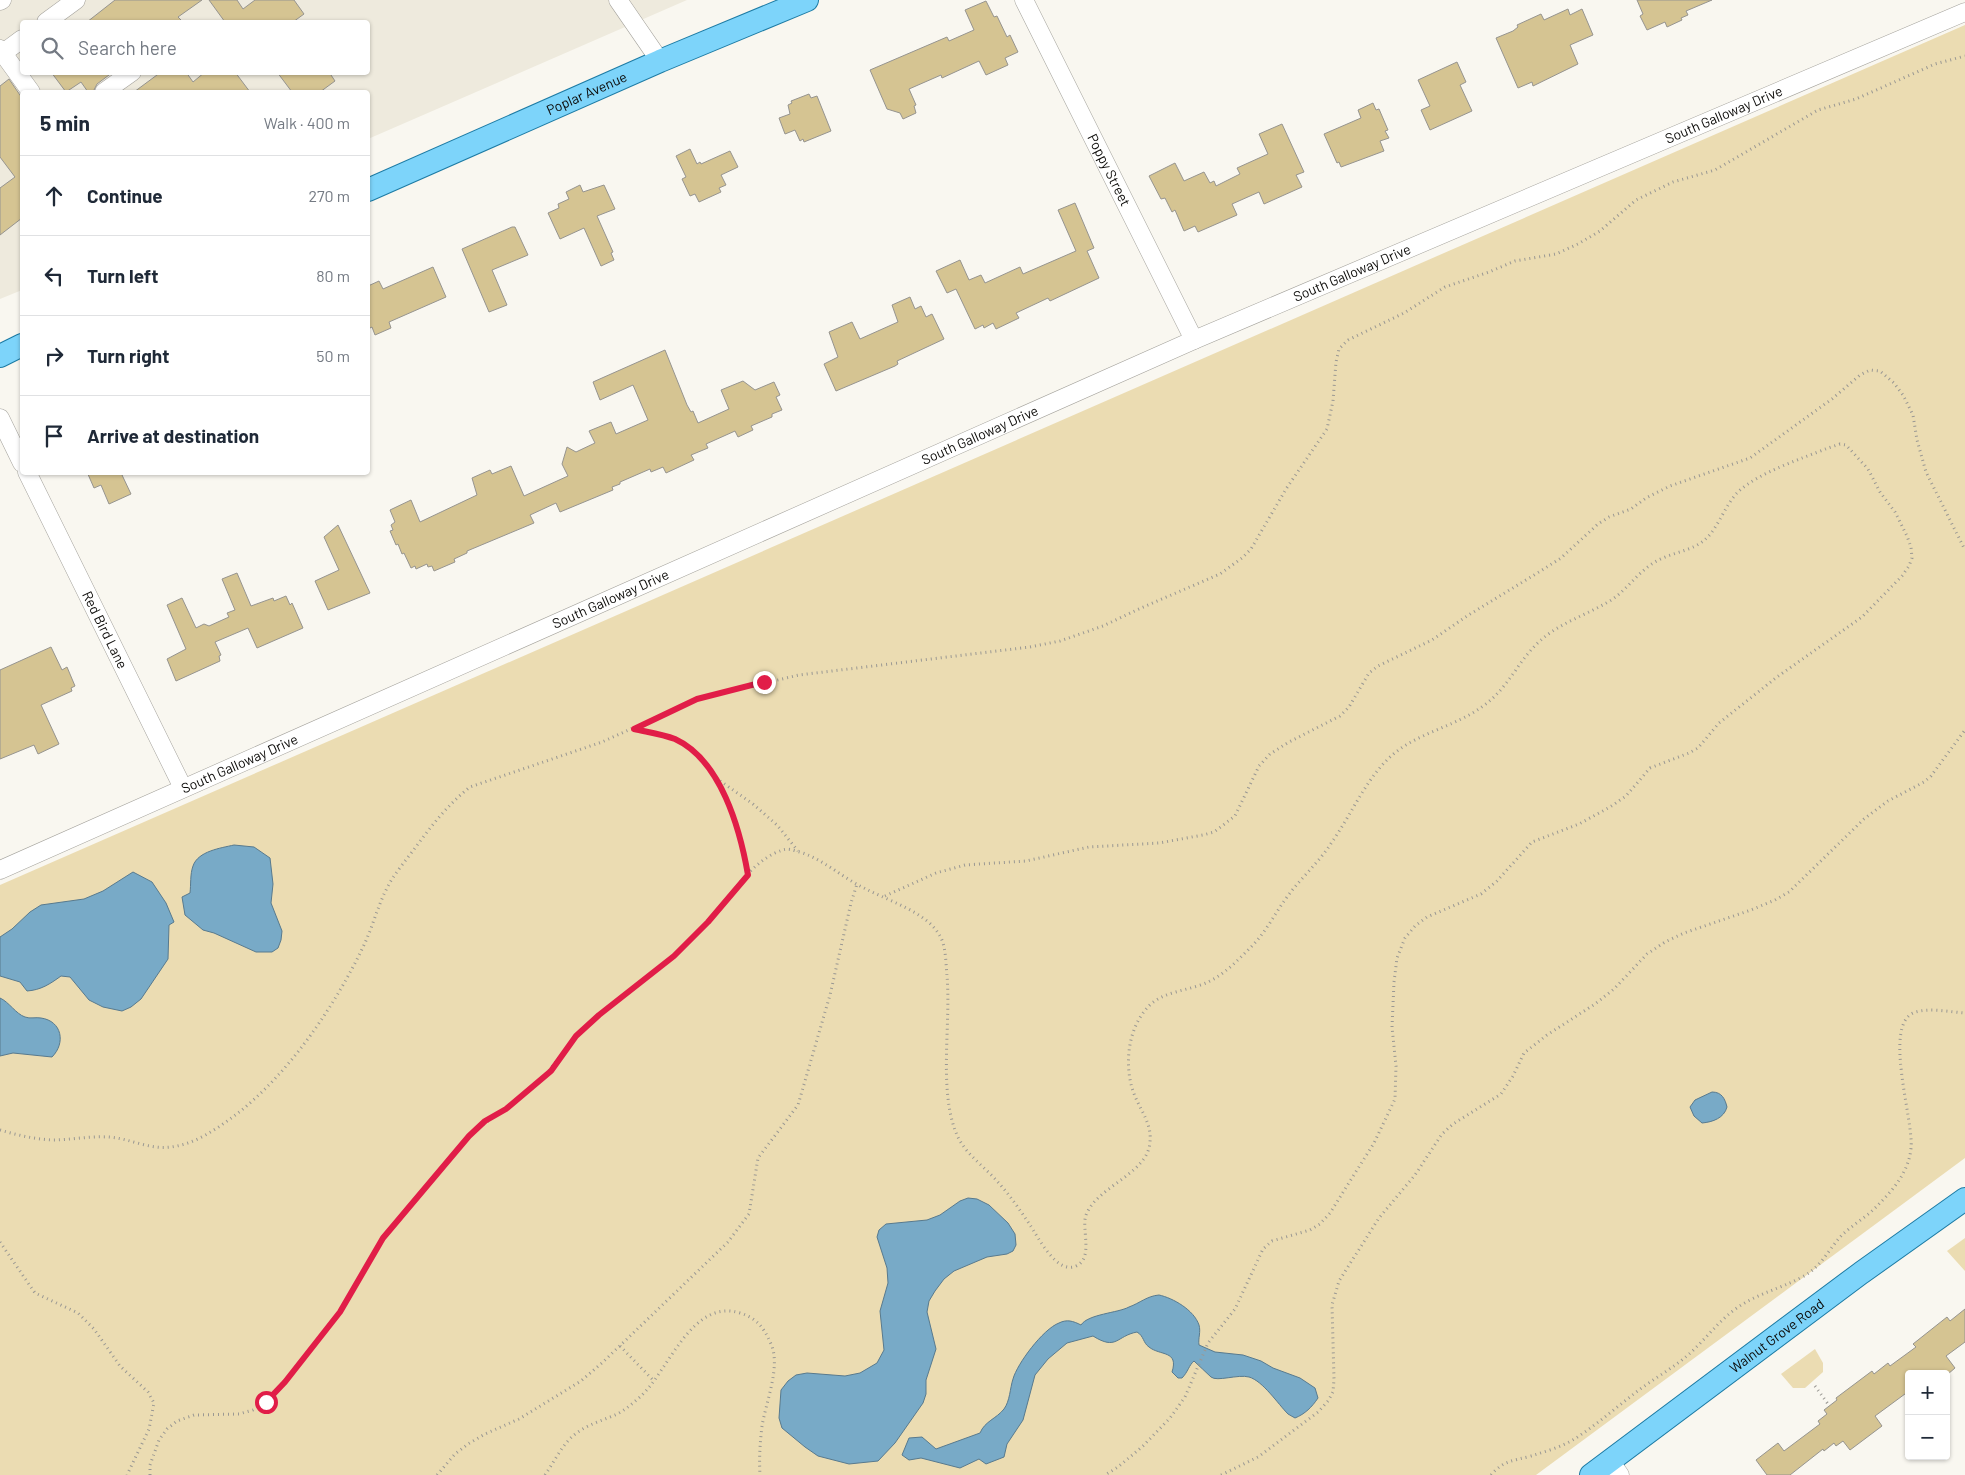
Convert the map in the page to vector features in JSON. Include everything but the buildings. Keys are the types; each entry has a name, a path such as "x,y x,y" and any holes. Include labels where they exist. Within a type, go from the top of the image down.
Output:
{"main road":[{"name":"Poplar Avenue","path":"370,189 660,61 807,0"},
{"path":"0,356 20,346"},
{"name":"Walnut Grove Road","path":"1591,1475 1615,1468 1861,1273 1965,1199"}],"street":[{"path":"49,20 76,0"},
{"path":"618,0 660,61"},
{"name":"Poppy Street","path":"1024,0 1194,340"},
{"name":"South Galloway Drive","path":"0,870 1194,340 1965,12"},
{"path":"20,40 2,51 30,90"},
{"path":"107,90 128,75"},
{"path":"0,418 20,460"},
{"name":"Red Bird Lane","path":"28,475 183,788"}],"path":[{"path":"0,1130 19,1136 52,1140 102,1136 122,1138 151,1147 171,1147 196,1140 218,1128 254,1100 279,1076 313,1032 364,946 392,879 426,833 456,799 470,788 602,742 697,699 799,675 1030,647 1060,641 1103,626 1220,574 1234,565 1251,549 1286,489 1327,429 1333,401 1339,349 1348,340 1404,313 1445,287 1515,261 1556,254 1578,244 1600,231 1636,200 1673,182 1715,170 1818,110 1856,99 1935,64 1965,56"},
{"path":"884,896 936,873 965,865 1026,861 1089,847 1159,843 1203,836 1214,832 1235,816 1259,766 1270,754 1340,716 1349,707 1369,674 1378,666 1432,640 1539,572 1560,558 1598,524 1609,517 1631,509 1646,498 1670,486 1750,458 1825,404 1860,375 1870,370 1880,371 1903,394 1913,416 1917,440 1926,472 1965,550"},
{"path":"150,1475 150,1465 159,1440 167,1429 177,1421 194,1415 240,1414 253,1410 266,1402 285,1382 340,1312 383,1238 469,1136 485,1121 506,1109 551,1071 576,1036 599,1015 674,956 708,922 762,861 780,850 792,849 813,858 857,884 921,916 943,940 948,992 948,1082 953,1125 962,1146 1001,1184 1054,1260 1068,1267 1077,1266 1083,1260 1085,1252 1084,1224 1087,1213 1095,1200 1136,1167 1148,1153 1151,1140 1150,1130 1147,1118 1133,1090 1129,1056 1134,1028 1147,1008 1156,1000 1212,980 1224,972 1249,949 1276,916 1288,896 1330,845 1369,782 1388,759 1418,738 1453,724 1487,704 1502,691 1534,646 1547,634 1614,599 1654,561 1698,545 1708,537 1729,501 1743,487 1756,479 1840,444 1846,445 1868,469 1880,492 1895,512 1911,547 1912,558 1902,576 1862,617 1817,648 1720,723 1698,748 1650,768 1626,796 1610,807 1579,824 1532,842 1497,881 1481,894 1427,917 1415,926 1405,938 1397,958 1394,982 1392,1027 1396,1066 1395,1099 1374,1143 1330,1213 1320,1224 1310,1230 1272,1241 1263,1250 1235,1309 1208,1343 1185,1397 1170,1418 1144,1446 1106,1475"},
{"path":"634,729 674,739 699,756 714,776 731,813 744,852 748,875"},
{"path":"1221,1475 1266,1452 1318,1412 1328,1401 1334,1379 1332,1305 1339,1281 1379,1218 1414,1175 1442,1134 1453,1124 1501,1094 1513,1076 1524,1053 1547,1035 1595,1004 1614,988 1647,954 1665,942 1684,933 1751,910 1775,900 1788,892 1864,820 1888,801 1924,782 1931,776 1965,730"},
{"path":"714,776 753,804 777,825 799,852"},
{"path":"437,1475 455,1454 468,1444 519,1419 580,1381 620,1346 728,1242 749,1214 758,1158 798,1105 805,1084 828,1004 857,884"},
{"path":"1491,1475 1497,1468 1509,1461 1529,1457 1561,1446 1579,1436 1652,1380 1688,1356 1732,1312 1753,1297 1802,1277 1824,1260 1842,1236 1876,1207 1896,1185 1906,1169 1911,1149 1911,1132 1900,1073 1900,1038 1906,1018 1913,1013 1931,1010 1965,1013"},
{"path":"0,1242 35,1293 78,1313 94,1330 120,1366 148,1392 154,1403 151,1423 127,1475"},
{"path":"545,1475 565,1444 574,1434 629,1407 643,1394 692,1328 705,1317 718,1312 734,1311 751,1316 762,1327 772,1345 775,1357 760,1448 760,1475"},
{"path":"620,1346 654,1381"},
{"path":"1815,1386 1828,1404"}],"shaded area":[{"path":"0,0 687,0 370,138 370,90 20,90 20,291 0,299"},
{"path":"1965,25 1965,1158 1536,1475 0,1475 0,885"},
{"path":"1965,1238 1965,1271 1947,1251"},
{"path":"1815,1349 1823,1363 1823,1372 1805,1388 1793,1388 1781,1374"}],"water":[{"path":"234,845 254,847 270,858 273,884 271,903 282,931 278,948 272,952 256,952 203,930 185,915 182,897 190,893 191,872 196,861 210,851"},
{"path":"133,872 152,882 166,903 174,922 169,925 168,959 141,999 131,1007 122,1011 103,1007 89,1000 70,977 61,976 45,986 27,991 20,982 0,976 0,937 12,929 30,912 41,905 84,899 103,891"},
{"path":"0,998 25,1017 41,1018 54,1023 60,1033 60,1039 59,1045 52,1057 13,1053 0,1056"},
{"path":"1712,1092 1722,1096 1727,1107 1726,1111 1718,1119 1702,1123 1694,1116 1690,1107 1695,1100"},
{"path":"968,1198 977,1199 989,1205 1008,1223 1015,1234 1016,1245 1013,1251 1007,1254 987,1257 954,1271 944,1279 935,1291 929,1301 927,1312 936,1349 926,1380 926,1394 923,1403 895,1443 878,1461 849,1464 818,1456 782,1428 779,1418 781,1390 796,1375 807,1373 845,1376 860,1373 877,1363 884,1350 880,1311 888,1283 887,1268 877,1237 879,1230 886,1224 927,1220 940,1215 960,1201"},
{"path":"1159,1295 1176,1302 1193,1314 1200,1330 1199,1345 1215,1352 1243,1355 1300,1378 1315,1388 1318,1398 1308,1410 1295,1418 1288,1414 1270,1393 1254,1379 1244,1376 1214,1378 1194,1361 1182,1378 1178,1378 1172,1372 1173,1360 1171,1357 1153,1350 1137,1332 1112,1342 1107,1342 1093,1336 1067,1343 1048,1359 1035,1375 1023,1420 1007,1444 1004,1457 986,1464 979,1459 960,1468 921,1458 909,1460 902,1455 909,1438 922,1437 936,1449 980,1433 1004,1409 1009,1398 1015,1373 1038,1339 1053,1327 1067,1321 1081,1325 1090,1318 1124,1309 1147,1298"}],"route":[{"path":"266,1402 285,1382 340,1312 383,1238 469,1136 485,1121 506,1109 532,1088 551,1071 576,1036 599,1015 674,956 708,922 748,875 744,852 731,813 720,785 710,769 699,756 674,739 634,729 697,699 764,682"}]}
